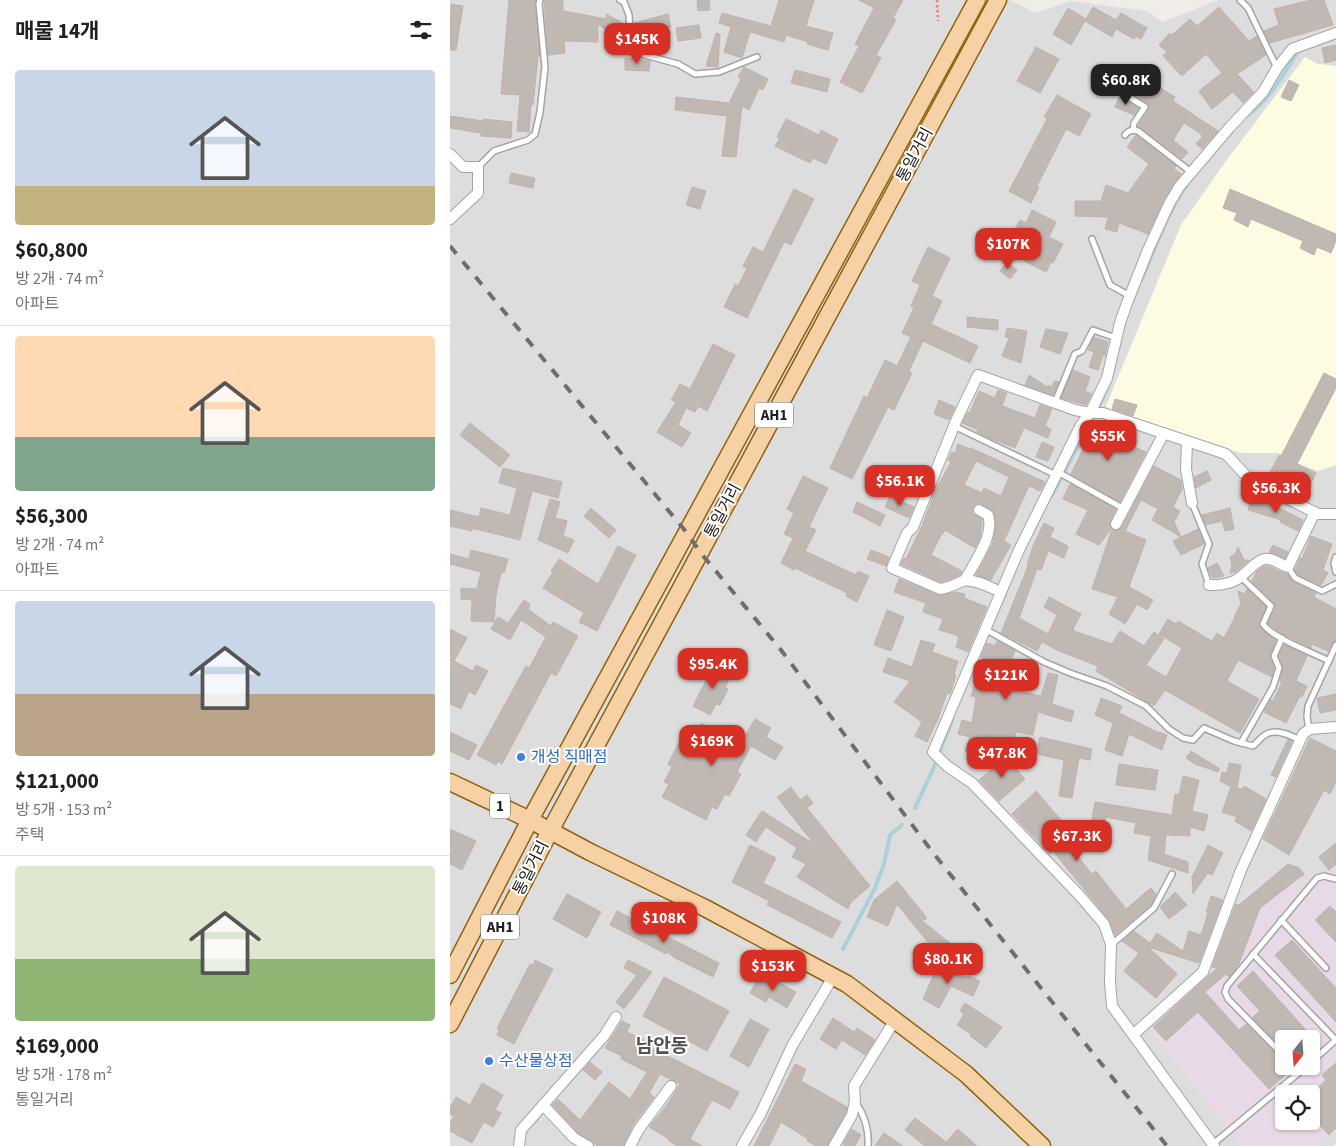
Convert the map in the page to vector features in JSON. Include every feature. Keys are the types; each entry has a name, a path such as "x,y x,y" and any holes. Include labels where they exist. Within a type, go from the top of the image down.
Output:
{"main road":[{"name":"통일거리","path":"450,975 530,820 977,0"},
{"name":"통일거리","path":"450,1024 550,831 998,0"},
{"name":"1","path":"450,782 705,908 847,984 966,1074 1042,1146"}],"street":[{"path":"1213,1145 1112,1006 1110,982 1111,944 1104,924 1080,896 972,783 933,752 988,630 1001,592 1019,550 1081,424 1091,413 1107,378 1120,323 1169,204 1179,187 1230,127 1263,92 1277,68 1292,49 1336,33"},
{"path":"450,154 463,167 478,167 478,193 450,219"},
{"path":"1001,592 965,580 946,588 940,588 892,568 907,533 913,527 954,426 978,375 1055,402 1091,413 1103,413 1226,454 1250,480 1315,512 1336,514"},
{"path":"1116,524 1164,434"},
{"path":"1186,441 1186,469 1192,503"},
{"path":"965,580 987,539 991,526 988,515 979,510"},
{"path":"1209,585 1221,585 1241,578 1264,560 1270,559 1288,567 1315,512"},
{"path":"1134,1034 1203,972 1241,870 1303,734 1309,730 1324,726 1336,727"},
{"path":"742,1146 761,1113 792,1046 833,977"},
{"path":"519,1146 521,1130 604,1036 616,1017"},
{"path":"834,1146 852,1115 854,1086 895,1020"},
{"path":"630,1146 639,1130 671,1086"},
{"path":"542,1105 574,1138 588,1146"}],"lane":[{"path":"478,167 494,151 528,140 535,134 540,112 545,67 538,4 540,0"},
{"path":"620,0 624,2 629,15 630,33 634,46 641,54 678,64 695,74 718,72 757,57"},
{"path":"1240,0 1248,8 1277,68"},
{"path":"1114,88 1145,107 1134,123 1133,130"},
{"path":"1133,130 1149,138 1192,172"},
{"path":"1124,136 1133,130"},
{"path":"1092,239 1110,285 1130,296"},
{"path":"1055,402 1076,354 1082,351 1094,330 1117,338"},
{"path":"954,426 1068,477 1087,490 1124,509"},
{"path":"1192,503 1209,544 1202,564 1209,585"},
{"path":"1336,557 1334,563 1336,572"},
{"path":"1288,567 1294,578 1322,591 1336,584"},
{"path":"1241,578 1271,606 1263,624 1266,628 1329,661"},
{"path":"988,630 1044,662 1107,686 1146,706 1182,738 1193,740 1204,728 1253,746 1264,735 1271,732 1282,732 1300,740"},
{"path":"1241,743 1274,688 1279,668 1274,656 1282,638"},
{"path":"1309,730 1308,706 1336,646"},
{"path":"1111,944 1154,908 1172,874"},
{"path":"1275,1047 1228,999 1225,992 1227,986 1318,878 1324,876 1336,879"},
{"path":"1281,920 1326,968"},
{"path":"1253,954 1336,1040 1320,1054"},
{"path":"1213,1145 1296,1075"},
{"path":"854,1101 864,1115 868,1146"}],"path":[{"path":"937,0 938,22"}],"shaded area":[{"path":"450,0 1009,0 1036,13 1071,1 1146,11 1163,22 1218,0 1336,0 1336,66 1318,64 1305,58 1229,157 1181,225 1109,412 1241,453 1278,453 1318,471 1336,465 1336,869 1333,872 1314,873 1301,888 1149,1027 1242,1146 450,1146"},
{"path":"1305,57 1318,64 1336,66 1336,465 1318,471 1278,453 1241,453 1109,412 1106,406 1181,225 1229,157"},
{"path":"1278,869 1301,888 1314,873 1333,872 1336,869 1336,1135 1329,1141 1326,1137 1316,1146 1242,1146 1149,1027 1218,962 1243,898"},
{"path":"1336,1135 1336,1143 1333,1146 1316,1146 1326,1137 1330,1140"}],"building":[{"path":"509,0 535,0 540,56 538,56 529,132 517,131 520,95 501,94"},
{"path":"544,0 563,0 563,11 607,19 606,14 623,23 627,37 622,43 598,24 598,42 564,41 565,53 548,55"},
{"path":"697,0 709,0 710,10 698,11"},
{"path":"779,0 814,0 806,26 833,33 828,50 786,35 784,42 750,32 742,58 724,52 731,27 719,23 722,13 771,26"},
{"path":"859,0 903,0 893,18 896,20 876,55 881,58 862,93 840,82 859,46 855,44 874,8"},
{"path":"1311,0 1324,0 1333,25 1270,43 1264,31 1279,25 1274,9"},
{"path":"451,4 463,6 456,50 450,50"},
{"path":"1093,7 1116,20 1121,13 1147,28 1141,39 1136,36 1134,39 1116,29 1112,37 1085,21 1071,45 1053,34 1068,8 1086,19"},
{"path":"1219,7 1249,41 1257,36 1266,55 1237,74 1254,92 1243,103 1233,92 1212,109 1199,91 1222,73 1206,54 1182,76 1163,56 1167,52 1159,45 1170,33 1172,35 1190,19 1197,26"},
{"path":"668,14 671,27 638,36 634,23"},
{"path":"699,25 701,38 678,41 676,28"},
{"path":"716,33 720,34 718,67 706,66"},
{"path":"1336,45 1336,60 1325,63 1322,48"},
{"path":"1036,47 1059,59 1040,93 1017,81"},
{"path":"625,58 650,61 649,71 625,70"},
{"path":"1140,65 1156,71 1151,82 1175,97 1173,101 1218,131 1202,149 1196,144 1202,137 1201,134 1184,123 1173,140 1188,152 1182,159 1138,126 1149,109 1149,105 1127,91 1135,77 1130,75"},
{"path":"744,67 768,79 763,90 759,88 749,110 742,106 736,157 722,156 727,116 675,110 676,97 729,103 741,79 738,77"},
{"path":"795,70 830,79 827,92 791,83"},
{"path":"1289,80 1299,85 1291,101 1281,97"},
{"path":"1057,95 1091,114 1079,136 1066,129 1037,186 1039,187 1031,203 1009,191 1047,119 1044,117"},
{"path":"1119,97 1139,108 1134,115 1115,107"},
{"path":"450,116 483,121 483,119 512,122 511,138 481,136 481,133 450,128"},
{"path":"786,119 819,135 821,130 838,139 826,164 813,158 810,163 775,146 780,138 777,137"},
{"path":"1136,135 1176,166 1174,169 1181,174 1163,201 1148,234 1119,223 1117,232 1105,229 1108,217 1075,216 1075,201 1101,201 1106,185 1128,193 1149,164 1127,147"},
{"path":"511,173 535,178 533,188 509,183"},
{"path":"692,187 706,191 700,209 686,205"},
{"path":"794,189 814,199 791,245 784,242 747,318 724,307 735,284 738,286 747,268 743,266 753,247 763,252"},
{"path":"1230,189 1336,234 1336,241 1331,253 1317,247 1314,255 1300,248 1303,241 1251,219 1248,227 1234,220 1237,213 1223,208"},
{"path":"1032,210 1056,222 1049,237 1063,244 1046,272 1024,261 1032,245 1012,235 1020,220 1026,223"},
{"path":"928,247 950,258 932,296 942,301 931,324 978,346 970,363 923,341 909,371 912,373 894,410 888,407 852,479 830,468 864,396 867,398 885,360 897,366 911,337 902,333 914,308 911,306 920,285 912,281"},
{"path":"1007,262 1017,270 1010,279 1000,271"},
{"path":"967,317 998,320 998,330 967,327"},
{"path":"1007,328 1027,331 1021,363 1002,356 1009,338 1005,337"},
{"path":"1046,329 1068,333 1060,354 1040,347"},
{"path":"1094,337 1108,342 1105,356 1103,355 1098,370 1089,367 1094,352 1088,350"},
{"path":"713,344 735,355 707,411 698,406 695,412 686,408 678,425 691,433 682,447 657,432 676,402 671,400 680,384 690,389"},
{"path":"1073,370 1090,377 1085,391 1092,394 1086,405 1061,398"},
{"path":"1324,373 1336,379 1336,388 1297,464 1316,473 1304,499 1266,480 1279,455 1281,456"},
{"path":"1029,375 1047,387 1048,385 1052,387 1054,381 1059,382 1053,395 1025,385"},
{"path":"998,390 1007,393 1002,406 1035,418 1040,405 1052,409 1045,426 1051,429 1048,438 1024,428 1015,448 987,437 977,432 978,430 962,423 968,412 970,413 979,391 995,398"},
{"path":"1115,399 1137,405 1133,416 1112,409"},
{"path":"939,400 955,407 949,420 934,414"},
{"path":"470,423 510,455 500,467 460,435"},
{"path":"1095,424 1134,442 1132,446 1146,452 1120,502 1071,474"},
{"path":"1042,442 1054,447 1048,461 1036,457"},
{"path":"958,444 971,448 1045,482 1040,491 1029,486 1004,541 1011,545 991,580 976,575 993,543 996,522 993,511 979,503 975,504 972,510 973,514 982,519 980,538 975,548 945,530 931,555 962,571 960,575 941,582 901,564 904,558 906,559 922,526 936,489 951,462 948,460 952,452 955,453","holes":["976,461 1009,477 1001,496 984,488 982,493 964,485"]},
{"path":"1154,466 1181,480 1182,489 1173,507 1180,511 1174,522 1181,537 1152,520 1158,509 1141,500 1125,531 1146,540 1129,587 1153,600 1147,610 1137,604 1125,624 1109,614 1118,597 1092,589 1112,529 1117,531 1122,527"},
{"path":"503,468 562,482 558,498 532,491 520,540 472,528 472,531 450,526 450,510 479,517 481,508 510,515 517,488 499,483"},
{"path":"1207,471 1211,480 1196,488 1194,477"},
{"path":"803,476 828,488 809,527 816,530 805,551 856,575 858,571 869,576 857,602 846,596 847,593 781,563 793,538 784,534 794,513 787,509"},
{"path":"1070,484 1116,509 1110,521 1111,529 1099,545 1076,534 1088,510 1063,499"},
{"path":"890,496 914,507 909,518 885,507"},
{"path":"550,499 560,502 555,518 567,521 563,536 574,540 568,553 538,540"},
{"path":"1251,500 1262,503 1264,500 1303,520 1298,531 1280,522 1281,520 1248,510"},
{"path":"857,502 885,515 880,526 853,512"},
{"path":"591,508 616,530 609,538 584,516"},
{"path":"1230,508 1234,529 1225,531 1222,521 1206,525 1202,515"},
{"path":"1044,523 1054,528 1050,537 1068,546 1064,558 1048,551 1041,570 1037,569 1019,618 1048,634 1057,615 1044,607 1049,597 1081,614 1073,629 1074,631 1112,644 1120,631 1144,646 1154,632 1164,639 1146,665 1166,677 1182,648 1159,634 1168,619 1176,624 1178,621 1212,641 1217,633 1224,638 1234,619 1237,622 1234,617 1241,604 1238,591 1245,594 1247,589 1266,607 1259,624 1265,632 1276,640 1270,656 1274,668 1272,677 1238,660 1227,681 1259,699 1240,733 1165,690 1154,706 1096,671 1098,666 1059,651 1042,642 1037,651 1001,633 1028,566 1033,546"},
{"path":"1198,529 1204,544 1181,555 1173,541"},
{"path":"1311,536 1332,544 1323,570 1328,573 1321,585 1298,575 1295,569 1300,558 1302,559"},
{"path":"1273,545 1288,552 1285,558 1269,552"},
{"path":"618,546 636,555 597,631 579,622 584,613 543,588 559,559 598,584"},
{"path":"1238,547 1244,560 1249,560 1236,572 1230,573 1232,565 1230,557 1235,554"},
{"path":"471,550 508,559 504,573 501,572 496,595 494,622 471,621 472,600 461,599 461,588 477,589 481,572 450,564 450,554 469,559"},
{"path":"871,550 889,557 886,566 867,559"},
{"path":"1217,563 1224,576 1213,578 1208,568"},
{"path":"1268,566 1287,574 1293,582 1316,593 1314,597 1336,609 1336,641 1332,643 1328,651 1312,644 1311,648 1277,631 1268,623 1275,605 1252,581 1257,571"},
{"path":"899,579 938,595 955,592 965,594 964,598 987,607 968,652 956,647 959,636 939,630 943,619 923,612 926,603 894,592"},
{"path":"524,600 530,604 528,609 551,626 553,622 578,636 556,676 551,673 502,764 498,761 496,765 477,755 526,666 529,668 546,637 521,620 510,640 491,629 498,617 508,623"},
{"path":"887,610 904,617 891,651 874,645"},
{"path":"450,629 467,638 454,661 473,671 476,665 488,671 475,695 469,691 461,709 450,704"},
{"path":"921,640 935,644 932,652 958,661 954,675 956,676 950,694 947,693 927,742 915,736 922,722 894,702 910,681 883,672 888,658 912,667"},
{"path":"997,641 1015,651 1010,662 1025,666 1019,691 1041,696 1048,673 1058,675 1052,704 1074,711 1071,722 1038,712 1033,735 1016,732 1012,744 988,736 1000,750 978,743 975,754 965,751 970,737 958,734 962,720 972,723 976,697 971,696 983,658 981,657 987,643 995,646"},
{"path":"1284,645 1307,656 1296,681 1307,686 1286,723 1264,712 1271,700 1273,701 1282,682 1280,681 1283,667 1279,656"},
{"path":"714,665 732,674 725,687 728,689 720,705 716,704 710,715 693,706"},
{"path":"1336,694 1336,710 1320,713 1317,698"},
{"path":"1101,698 1122,706 1119,713 1167,735 1162,750 1129,734 1122,756 1105,750 1113,723 1095,715"},
{"path":"755,719 771,728 766,737 783,747 775,760 751,746 737,772 741,774 729,796 725,794 717,809 712,807 706,820 662,797 669,784 664,782 672,767 668,764 679,742 684,745 692,729 697,731 701,723 740,744"},
{"path":"450,732 477,745 469,760 450,751"},
{"path":"1040,737 1092,749 1090,760 1079,758 1072,798 1059,796 1064,760 1036,754"},
{"path":"1310,738 1336,751 1336,782 1330,794 1324,790 1289,855 1263,839"},
{"path":"1288,739 1292,741 1276,777 1271,775"},
{"path":"1191,751 1220,769 1218,772 1195,764 1186,758"},
{"path":"1006,757 1025,779 999,801 979,780"},
{"path":"1229,763 1241,765 1237,788 1243,789 1244,786 1266,799 1251,831 1235,821 1237,817 1222,812 1231,787 1220,781 1222,772 1227,773"},
{"path":"1119,764 1158,770 1155,790 1116,785"},
{"path":"1183,776 1199,780 1192,811 1208,815 1204,831 1190,827 1190,836 1166,835 1164,854 1188,862 1188,873 1148,860 1151,836 1134,833 1136,823 1106,817 1103,833 1090,830 1095,802 1172,815 1175,794 1179,795"},
{"path":"791,787 800,800 807,795 813,803 807,808 870,886 851,902 848,909 797,877 806,864 792,857 797,848 766,827 756,842 746,835 762,811 814,844 777,797"},
{"path":"1036,791 1074,835 1066,842 1092,874 1096,871 1126,909 1151,888 1156,894 1151,905 1115,935 1109,920 1053,851 1050,854 1012,814"},
{"path":"450,829 476,841 462,870 450,864"},
{"path":"1336,843 1336,864 1329,870 1319,857"},
{"path":"750,845 776,858 763,883 841,922 832,938 767,905 769,901 732,882"},
{"path":"1208,845 1223,853 1212,875 1208,873 1193,894 1192,876"},
{"path":"1288,864 1299,868 1304,874 1260,908 1238,966 1229,977 1226,974 1205,992 1239,1030 1246,1024 1275,1053 1275,1075 1285,1075 1269,1089 1198,1012 1166,1041 1153,1027 1217,968 1212,967 1236,904 1239,905"},
{"path":"897,881 927,918 922,921 950,943 939,956 897,904 888,926 867,917 874,900"},
{"path":"1175,892 1187,905 1169,919 1160,907"},
{"path":"567,894 601,912 587,938 553,919"},
{"path":"1211,896 1223,900 1199,963 1148,947 1177,974 1156,998 1124,971 1139,953 1122,941 1134,931 1150,943 1157,933 1183,951 1189,931 1201,935"},
{"path":"1330,906 1336,912 1336,942 1315,920"},
{"path":"617,911 719,963 713,977 667,952 666,954 610,925"},
{"path":"1292,940 1336,988 1336,1022 1275,955"},
{"path":"535,960 553,969 514,1044 497,1035 499,1030 497,1028 530,964 533,965"},
{"path":"628,960 652,972 624,1009 616,1002 637,975 624,968"},
{"path":"938,965 967,978 968,976 980,981 973,996 951,986 939,1008 923,999"},
{"path":"1253,971 1306,1030 1275,1030 1275,1039 1273,1039 1252,1018 1260,1011 1237,986"},
{"path":"664,977 729,1011 707,1051 643,1016"},
{"path":"759,977 774,986 776,981 796,992 787,1008 769,997 766,1002 750,993"},
{"path":"965,1003 1002,1027 986,1048 970,1036 971,1034 957,1025 964,1014 960,1011"},
{"path":"833,1018 854,1032 857,1028 875,1040 865,1055 842,1040 836,1049 820,1039"},
{"path":"750,1019 769,1029 749,1067 730,1056"},
{"path":"622,1021 630,1025 627,1032 646,1041 644,1044 739,1092 730,1109 712,1100 690,1139 702,1146 677,1146 649,1127 667,1105 680,1084 660,1074 649,1093 654,1097 633,1125 623,1146 598,1146 578,1133 552,1105 558,1099 580,1120 609,1082 630,1099 647,1072 621,1059 622,1056 605,1048"},
{"path":"590,1062 602,1072 595,1080 583,1070"},
{"path":"1336,1063 1336,1128 1329,1135 1320,1126 1320,1086 1326,1080 1322,1075"},
{"path":"795,1064 806,1069 801,1081 847,1107 846,1112 827,1146 816,1146 781,1122 769,1146 754,1146"},
{"path":"482,1083 503,1095 495,1110 501,1113 493,1127 484,1122 472,1143 450,1131 450,1123 454,1116 450,1114 450,1108 456,1097 470,1105"},
{"path":"915,1118 946,1142 958,1129 977,1146 925,1146 905,1130"},
{"path":"852,1129 861,1135 855,1146 846,1146 843,1144"},
{"path":"884,1133 903,1146 875,1146"}],"waterway":[{"path":"1248,115 1270,94 1301,49"},
{"path":"1142,279 1167,220 1186,186"},
{"path":"1052,495 1111,379"},
{"path":"915,808 934,767 953,718"},
{"path":"843,949 875,888 884,864 890,835 902,825"}],"railway":[{"path":"450,246 781,650 934,854 1167,1146"}],"place":[{"name":"개성 직매점","path":"521,757"},
{"name":"수산물상점","path":"489,1061"}],"district":[{"name":"남안동","path":"662,1046"}]}
